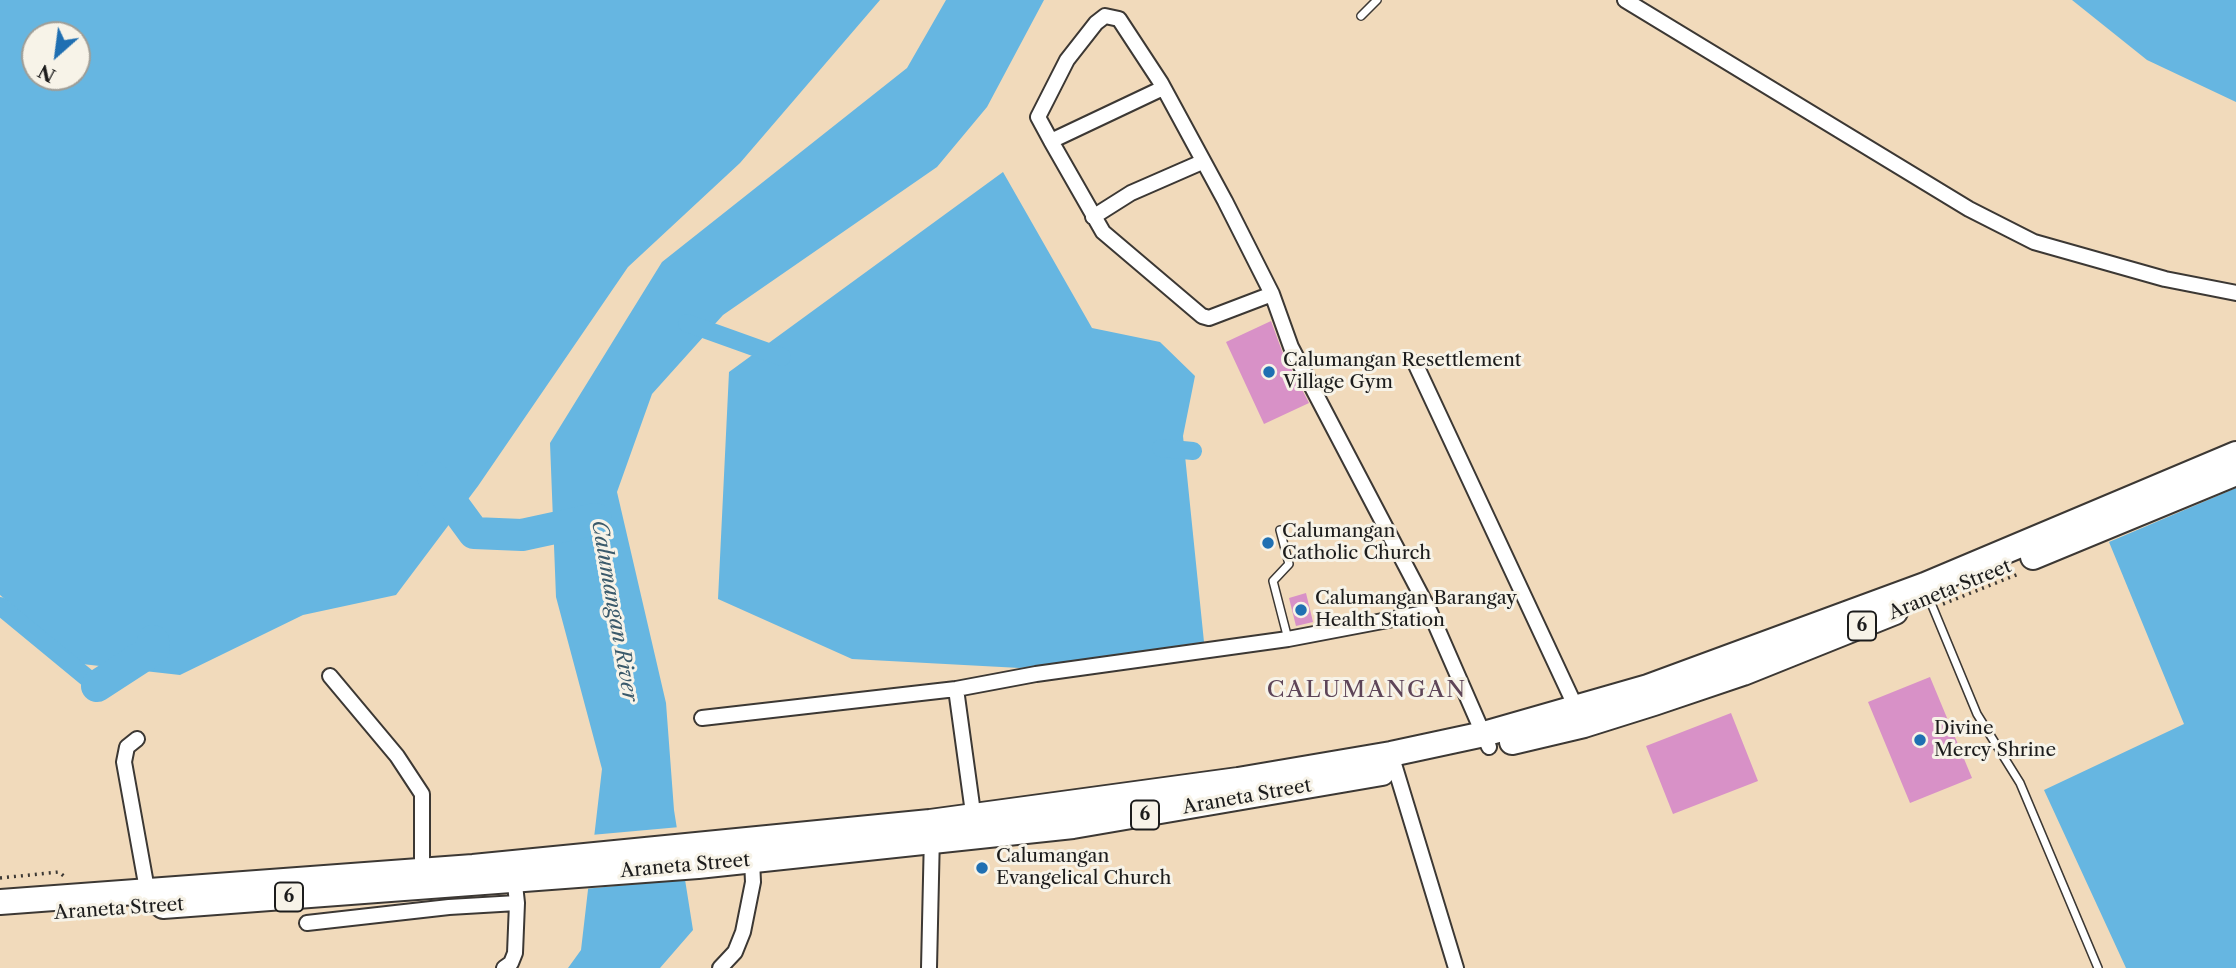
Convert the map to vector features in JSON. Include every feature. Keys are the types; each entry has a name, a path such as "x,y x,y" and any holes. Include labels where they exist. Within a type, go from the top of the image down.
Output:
{"highway":[{"path":"697,856 974,827 1238,780 1396,773 1486,740 1580,716 1660,682 1927,592 2236,454"},
{"name":"Araneta Street","path":"1580,716 1654,703 1743,673 1927,592 2154,510 2236,473"},
{"name":"Araneta Street","path":"0,919 149,899 422,877 515,882 577,867 697,856 752,860 931,831"},
{"path":"0,902 149,899"}],"street":[{"path":"1625,0 1969,209 2034,242 2165,279 2236,293"},
{"path":"1272,294 1209,318 1202,316 1113,241 1093,217 1040,123 1041,108 1066,60 1105,16 1119,19 1163,88 1272,294 1291,347 1430,612 1486,740"},
{"path":"1051,141 1163,88"},
{"path":"1093,217 1131,194 1202,162"},
{"path":"1415,363 1580,716"},
{"path":"702,718 956,689 1036,674 1288,639 1430,612"},
{"path":"330,676 397,756 422,794 422,877"},
{"path":"956,689 974,827"},
{"path":"137,739 123,754 149,899"},
{"path":"1396,773 1456,968"},
{"path":"929,968 931,831"},
{"path":"720,968 735,952 743,932 753,882 752,860"},
{"path":"307,923 449,907 515,882 515,953 511,963 504,968"}],"lane":[{"path":"1361,16 1377,0"},
{"path":"1280,530 1289,560 1273,580 1288,639"},
{"path":"1927,592 1977,714 2020,783 2098,968"}],"water":[{"path":"0,0 880,0 740,163 628,267 478,486 396,595 303,615 180,675 82,664 0,595"},
{"name":"Calumangan River","path":"946,0 1044,0 987,107 937,167 723,315 652,394 617,492 666,703 674,810 693,930 660,968 568,968 581,950 602,769 556,597 550,443 662,262 907,68"},
{"path":"2072,0 2236,0 2236,102 2147,60"},
{"path":"1003,172 1092,328 1160,342 1195,376 1183,436 1204,642 1020,668 852,659 718,599 729,372"},
{"path":"2236,488 2236,968 2126,968 2044,790 2184,724 2109,542"}],"pier":[{"path":"680,827 688,879 584,889 591,835"}],"building":[{"name":"Calumangan Resettlement Village Gym","path":"1271,321 1282,351 1309,403 1264,424 1226,342"},
{"name":"Calumangan Barangay Health Station","path":"1306,593 1313,622 1296,626 1289,598"},
{"name":"Divine Mercy Shrine","path":"1930,677 1972,778 1910,803 1868,702"},
{"path":"1731,713 1758,781 1673,814 1646,746"}],"waterway":[{"path":"687,323 782,357"},
{"path":"1161,448 1193,451"},
{"name":"Calumangan River","path":"433,477 474,533 522,535 596,519"},
{"path":"0,606 97,686"},
{"path":"97,686 154,649 153,641"}],"place":[{"name":"Calumangan Resettlement Village Gym","path":"1269,372"},
{"name":"Calumangan Catholic Church","path":"1268,543"},
{"name":"Calumangan Barangay Health Station","path":"1301,610"},
{"name":"Divine Mercy Shrine","path":"1920,740"},
{"name":"Calumangan Evangelical Church","path":"982,868"}],"district":[{"name":"CALUMANGAN","path":"1367,690"}]}
